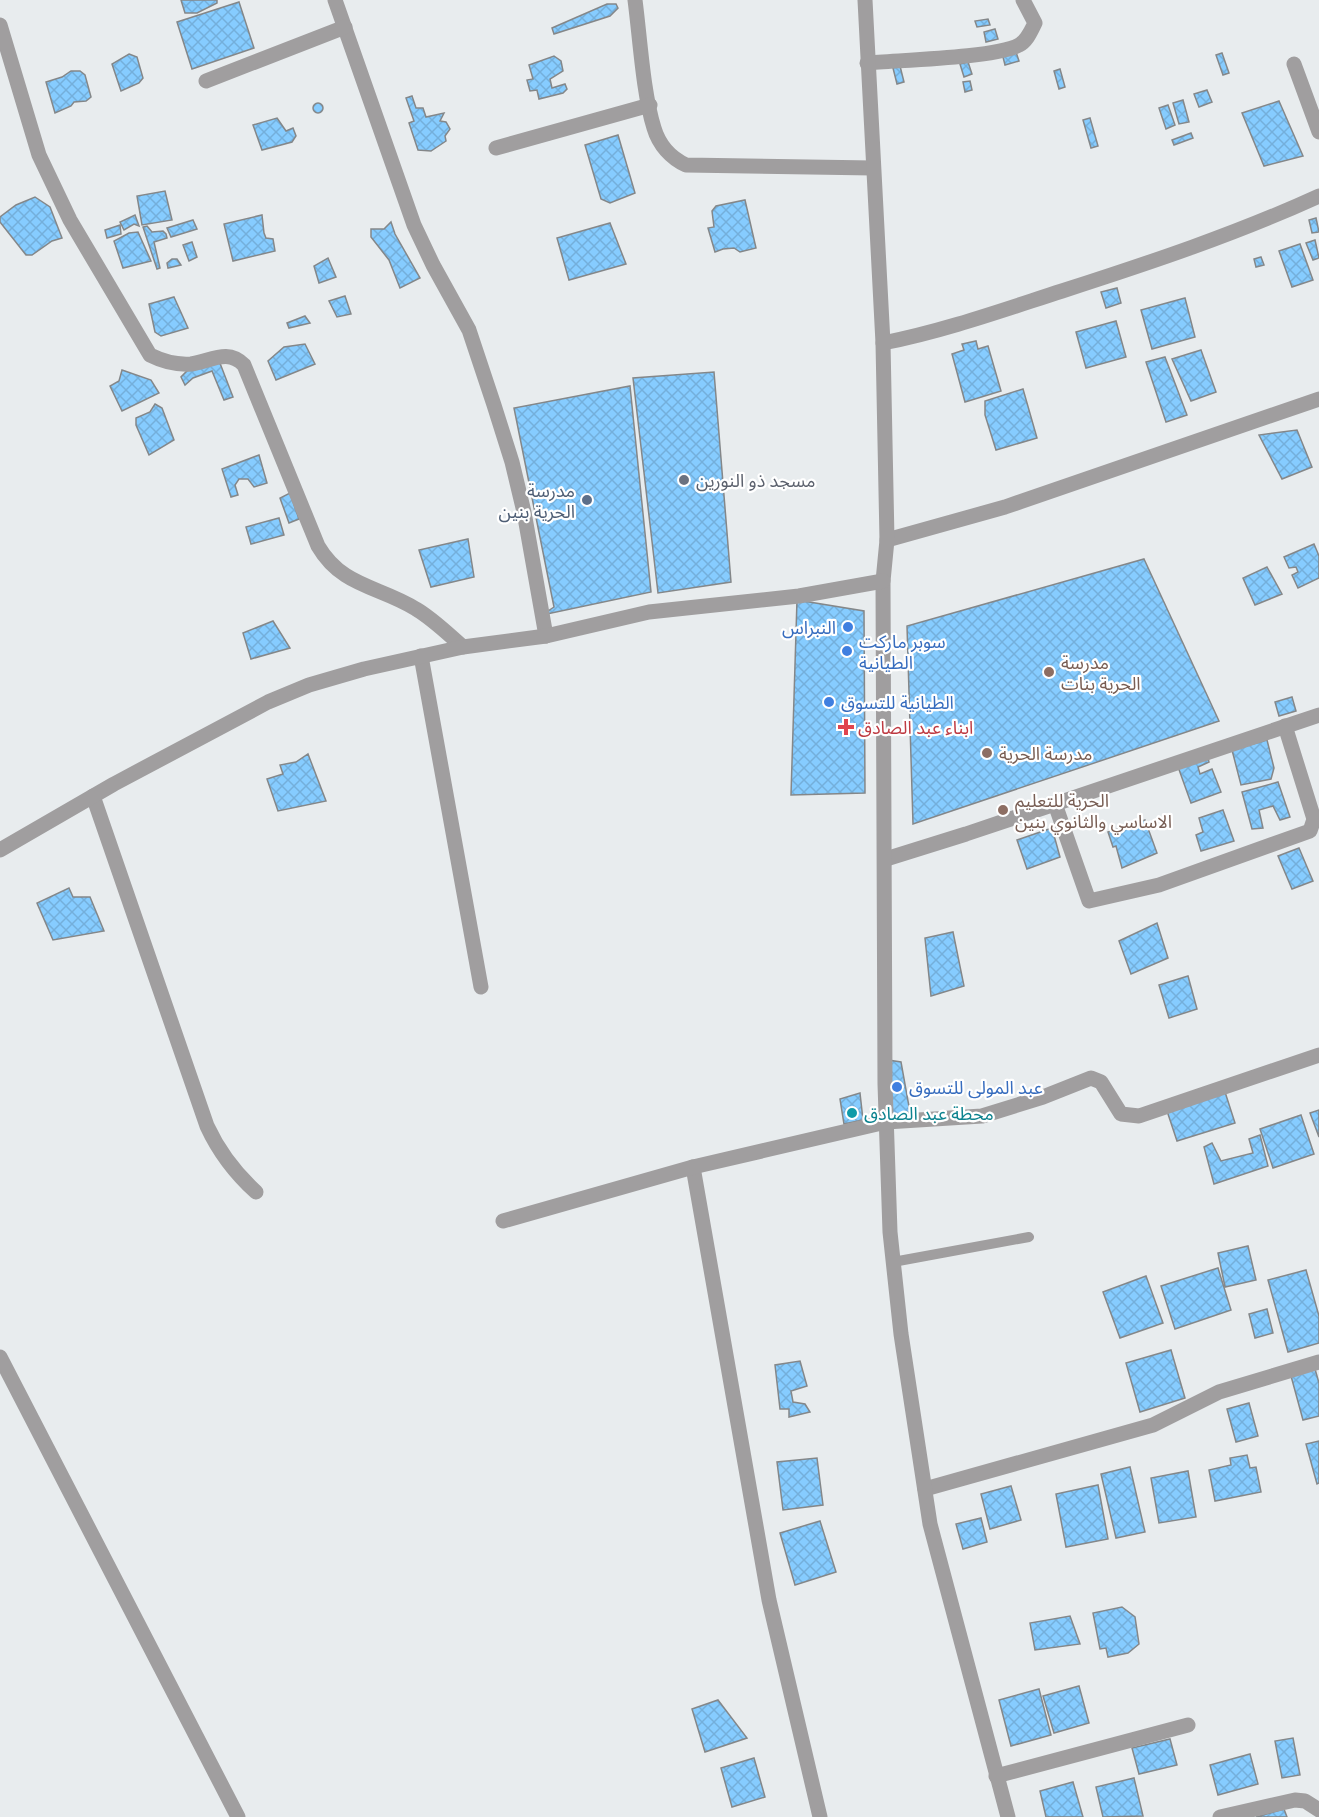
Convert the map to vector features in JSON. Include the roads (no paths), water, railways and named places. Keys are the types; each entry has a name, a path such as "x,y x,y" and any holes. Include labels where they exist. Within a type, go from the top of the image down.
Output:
{"street":[{"path":"335,0 414,225 433,266 469,330 494,405 512,462 524,512 546,636"},
{"path":"635,0 654,129 666,150 675,159 686,165 873,168"},
{"path":"865,0 883,343 887,540 884,581 886,1122 893,1262 901,1334 930,1524 1008,1817"},
{"path":"867,63 981,53 1017,46 1025,40 1035,23 1023,0"},
{"path":"0,25 39,155 70,220 150,355 161,361 190,364 225,356 236,357 244,365 318,546 327,561 350,579 416,609 463,647"},
{"path":"206,81 345,27"},
{"path":"1294,64 1319,132"},
{"path":"496,148 650,105"},
{"path":"883,343 968,322 1094,281 1160,258 1319,196"},
{"path":"887,540 1005,507 1319,399"},
{"path":"1,846 268,702 309,686 364,669 463,647 546,636 649,612 799,596 884,581"},
{"path":"421,656 481,987"},
{"path":"886,859 1319,714"},
{"path":"1055,804 1089,901 1159,885 1310,831 1314,819 1285,726"},
{"path":"93,796 207,1126 217,1148 237,1175 256,1192"},
{"path":"504,1221 693,1167 886,1122 982,1116 1043,1097 1090,1078 1101,1082 1121,1114 1139,1116 1319,1055"},
{"path":"693,1167 769,1600 820,1817"},
{"path":"0,1357 238,1817"},
{"path":"925,1489 1153,1425 1219,1392 1319,1362"},
{"path":"996,1776 1188,1725"},
{"path":"1220,1817 1295,1800 1305,1801 1319,1810"}],"lane":[{"path":"893,1262 1029,1237"}],"place":[{"name":"مسجد ذو النورين","path":"684,480"},
{"name":"مدرسة الحرية بنين","path":"587,500"},
{"name":"النبراس","path":"848,627"},
{"name":"سوبر ماركت الطيانية","path":"847,651"},
{"name":"مدرسة الحرية بنات","path":"1049,672"},
{"name":"الطيانية للتسوق","path":"829,702"},
{"name":"ابناء عبد الصادق","path":"846,727"},
{"name":"مدرسة الحرية","path":"987,753"},
{"name":"الحرية للتعليم الاساسي والثانوي بنين","path":"1003,810"},
{"name":"عبد المولى للتسوق","path":"897,1087"},
{"name":"محطة عبد الصادق","path":"852,1113"}]}
